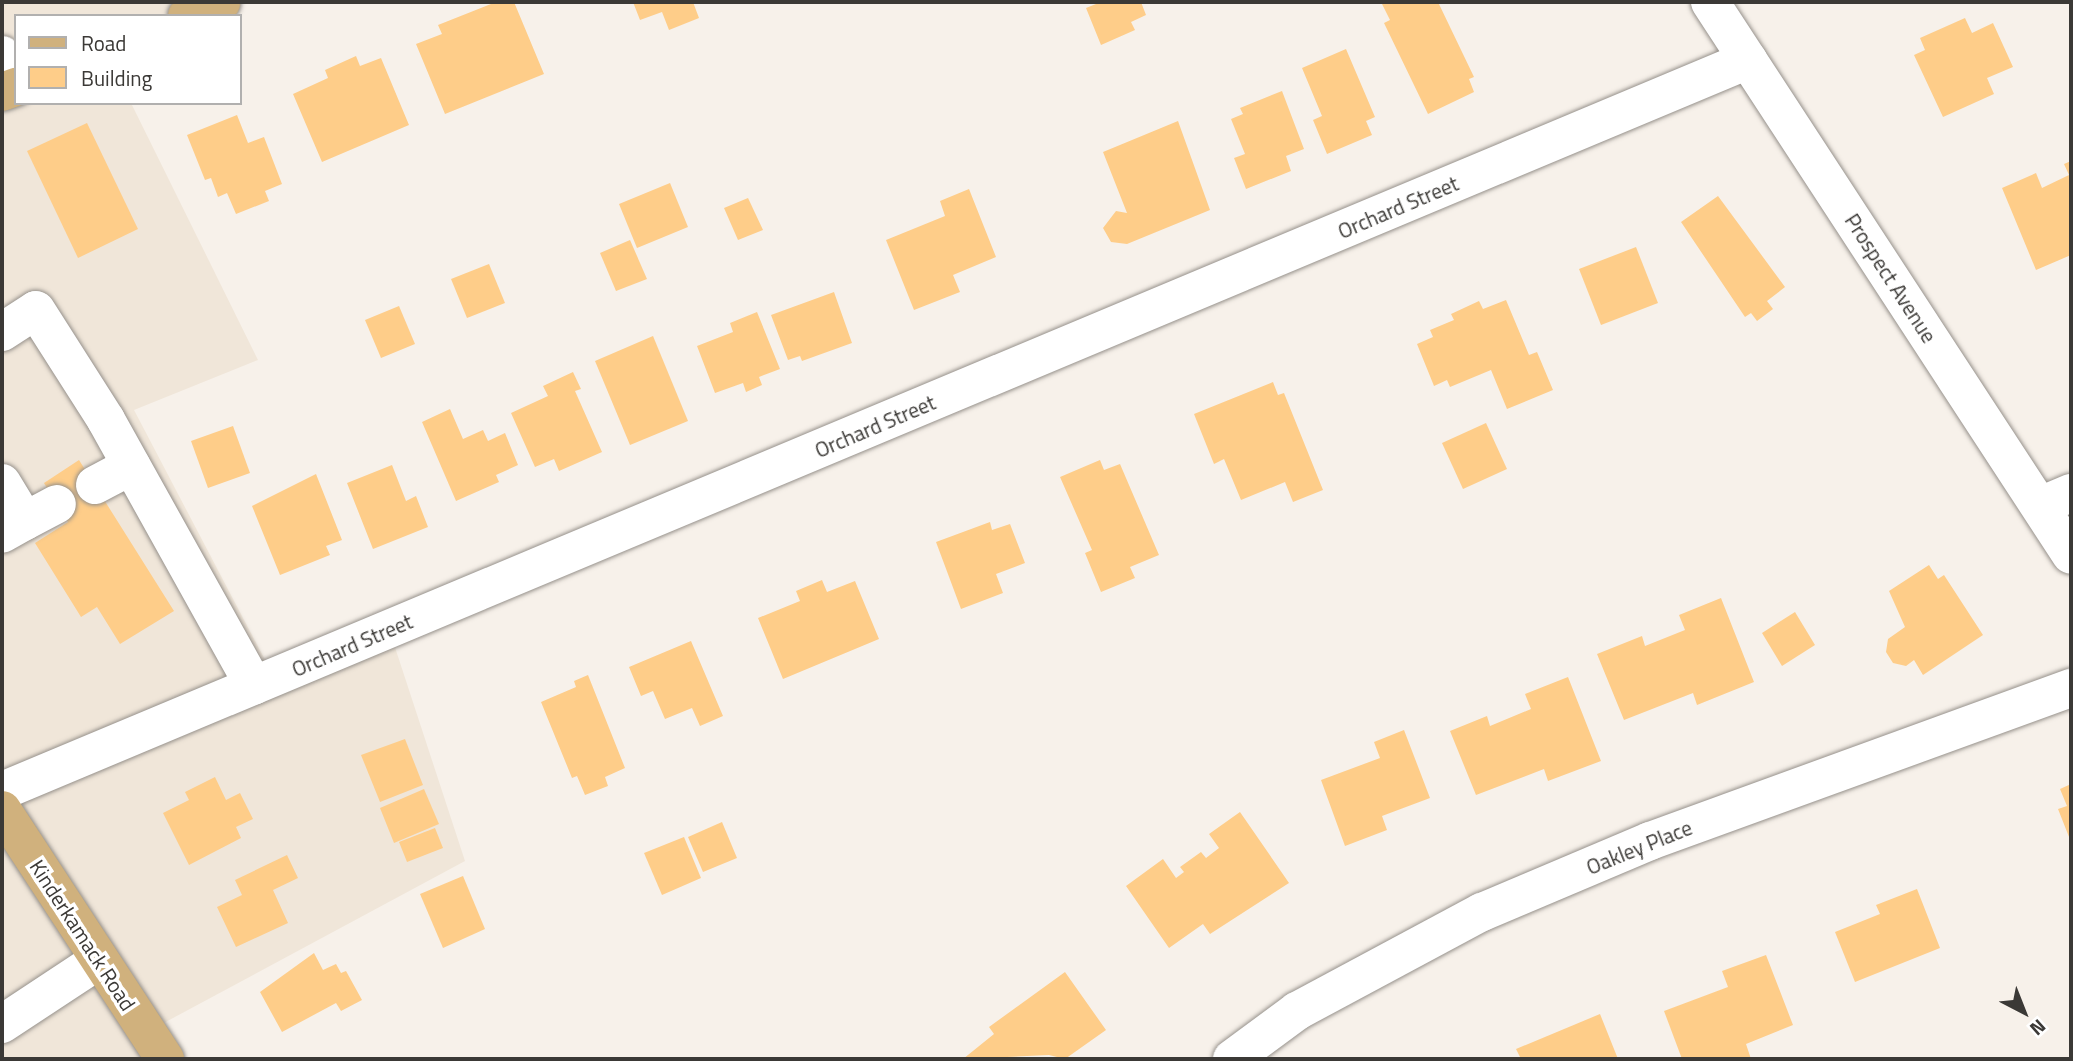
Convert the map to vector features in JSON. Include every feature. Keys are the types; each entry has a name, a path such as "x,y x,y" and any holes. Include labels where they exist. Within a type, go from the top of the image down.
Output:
{"main road":[{"name":"Kinderkamack Road","path":"2,810 165,1059"}],"street":[{"name":"Prospect Avenue","path":"1712,2 1748,60 2056,500 2071,555"},
{"name":"Orchard Street","path":"2,791 1748,60"},
{"path":"2,332 36,310 131,466 254,686"},
{"path":"95,485 131,466"},
{"path":"2,483 28,520"},
{"name":"Oakley Place","path":"1232,1059 1344,983 1482,912 1650,841 2071,688"},
{"path":"2,1024 99,960"}],"shaded area":[{"path":"2,2 221,2 192,14 14,14 14,105 132,105 258,360 134,410 274,677 389,629 465,861 147,1032 165,1059 2,1059"}],"building":[{"path":"496,2 514,2 544,74 445,114 416,44 442,34 438,25"},
{"path":"633,2 693,2 699,18 669,30 662,12 640,20"},
{"path":"1101,2 1141,2 1146,15 1131,22 1135,30 1101,45 1086,8"},
{"path":"1381,2 1438,2 1474,77 1469,79 1474,92 1428,114 1384,23 1390,20"},
{"path":"1965,18 1972,33 1993,23 2013,67 1987,78 1994,94 1943,117 1914,55 1925,50 1920,38"},
{"path":"1346,49 1375,117 1366,121 1372,135 1327,154 1313,120 1322,116 1302,68"},
{"path":"356,56 360,66 381,58 409,125 322,162 293,94 328,78 325,70"},
{"path":"1282,91 1304,149 1286,156 1291,171 1246,189 1234,158 1245,154 1231,119 1243,114 1240,108"},
{"path":"237,115 248,143 264,137 282,184 265,191 269,201 236,214 227,193 218,197 211,178 205,180 187,135"},
{"path":"1178,121 1210,210 1127,244 1111,242 1103,228 1116,211 1127,213 1103,152"},
{"path":"87,123 138,229 78,258 27,151"},
{"path":"2071,161 2071,255 2036,270 2002,188 2036,173 2042,188 2069,175 2064,164"},
{"path":"670,183 688,227 637,248 619,204"},
{"path":"969,189 996,257 953,275 960,292 914,310 886,240 945,216 940,201"},
{"path":"1718,196 1785,287 1767,301 1773,309 1757,321 1751,313 1745,317 1681,222"},
{"path":"748,198 763,230 738,240 724,208"},
{"path":"630,240 647,279 616,291 600,253"},
{"path":"1636,247 1658,303 1601,325 1579,269"},
{"path":"489,264 505,303 467,318 451,279"},
{"path":"834,292 852,343 802,361 800,356 788,360 771,315"},
{"path":"1506,300 1529,355 1537,352 1553,390 1507,409 1491,370 1450,387 1447,380 1434,386 1417,344 1433,337 1430,330 1454,320 1451,314 1479,301 1483,309"},
{"path":"399,306 415,344 381,358 365,320"},
{"path":"757,312 780,369 759,377 762,385 746,392 743,383 715,393 697,346 733,332 730,323"},
{"path":"653,336 688,421 630,445 595,361"},
{"path":"573,372 581,389 575,391 602,452 559,471 554,459 535,467 511,413 548,396 543,386"},
{"path":"1273,382 1278,395 1284,393 1323,490 1293,502 1285,482 1241,500 1224,459 1214,464 1194,414"},
{"path":"450,409 463,439 483,430 488,441 505,433 518,465 496,475 499,482 456,501 422,422"},
{"path":"1486,423 1507,469 1463,489 1442,443"},
{"path":"233,426 250,473 208,488 191,441"},
{"path":"79,460 174,611 120,644 97,607 81,617 35,543 68,522 44,483"},
{"path":"1100,460 1104,470 1120,464 1159,555 1130,567 1135,578 1101,592 1085,553 1092,550 1060,477"},
{"path":"392,465 406,501 416,496 428,527 373,549 347,483"},
{"path":"316,474 342,540 326,546 330,555 280,575 252,506"},
{"path":"990,522 992,530 1010,524 1025,563 996,574 1003,593 961,609 936,542"},
{"path":"1929,565 1938,579 1944,575 1983,635 1923,675 1914,660 1906,666 1893,663 1886,652 1888,639 1905,627 1889,591"},
{"path":"822,580 827,592 855,581 879,639 783,679 758,618 800,601 796,591"},
{"path":"1721,598 1754,682 1697,705 1693,693 1624,720 1597,654 1642,636 1645,646 1685,630 1679,615"},
{"path":"1795,612 1815,645 1782,666 1762,633"},
{"path":"691,641 723,716 700,726 692,708 665,719 653,691 641,696 629,667"},
{"path":"588,675 625,768 605,777 608,786 585,795 577,776 572,778 541,702 576,687 574,681"},
{"path":"1568,677 1601,761 1548,781 1544,769 1476,795 1450,731 1487,716 1490,726 1531,709 1525,694"},
{"path":"1404,730 1430,798 1382,816 1387,830 1345,846 1321,780 1380,758 1374,742"},
{"path":"405,739 423,785 380,802 361,755"},
{"path":"215,777 226,800 240,793 253,819 236,827 241,838 189,865 163,813 189,800 185,792"},
{"path":"2071,784 2071,842 2058,809 2067,806 2060,789"},
{"path":"424,789 439,824 394,843 380,808"},
{"path":"1240,812 1289,883 1210,934 1203,924 1169,948 1126,886 1163,859 1176,878 1184,872 1180,867 1201,852 1206,858 1219,848 1209,834"},
{"path":"722,822 737,858 703,872 688,837"},
{"path":"435,828 443,848 407,862 399,842"},
{"path":"684,837 701,878 662,895 644,853"},
{"path":"287,855 298,878 273,890 288,923 236,947 217,907 242,895 235,880"},
{"path":"463,876 485,929 443,948 420,894"},
{"path":"1917,889 1940,948 1855,982 1835,932 1880,914 1876,905"},
{"path":"314,953 323,970 336,964 341,973 346,971 362,1000 341,1011 336,1003 282,1032 260,992"},
{"path":"1766,955 1793,1025 1746,1044 1751,1059 1682,1059 1664,1011 1728,987 1722,971"},
{"path":"1065,972 1106,1030 1065,1059 1049,1055 963,1059 994,1034 989,1027"},
{"path":"1600,1014 1618,1059 1521,1059 1516,1049"}]}
